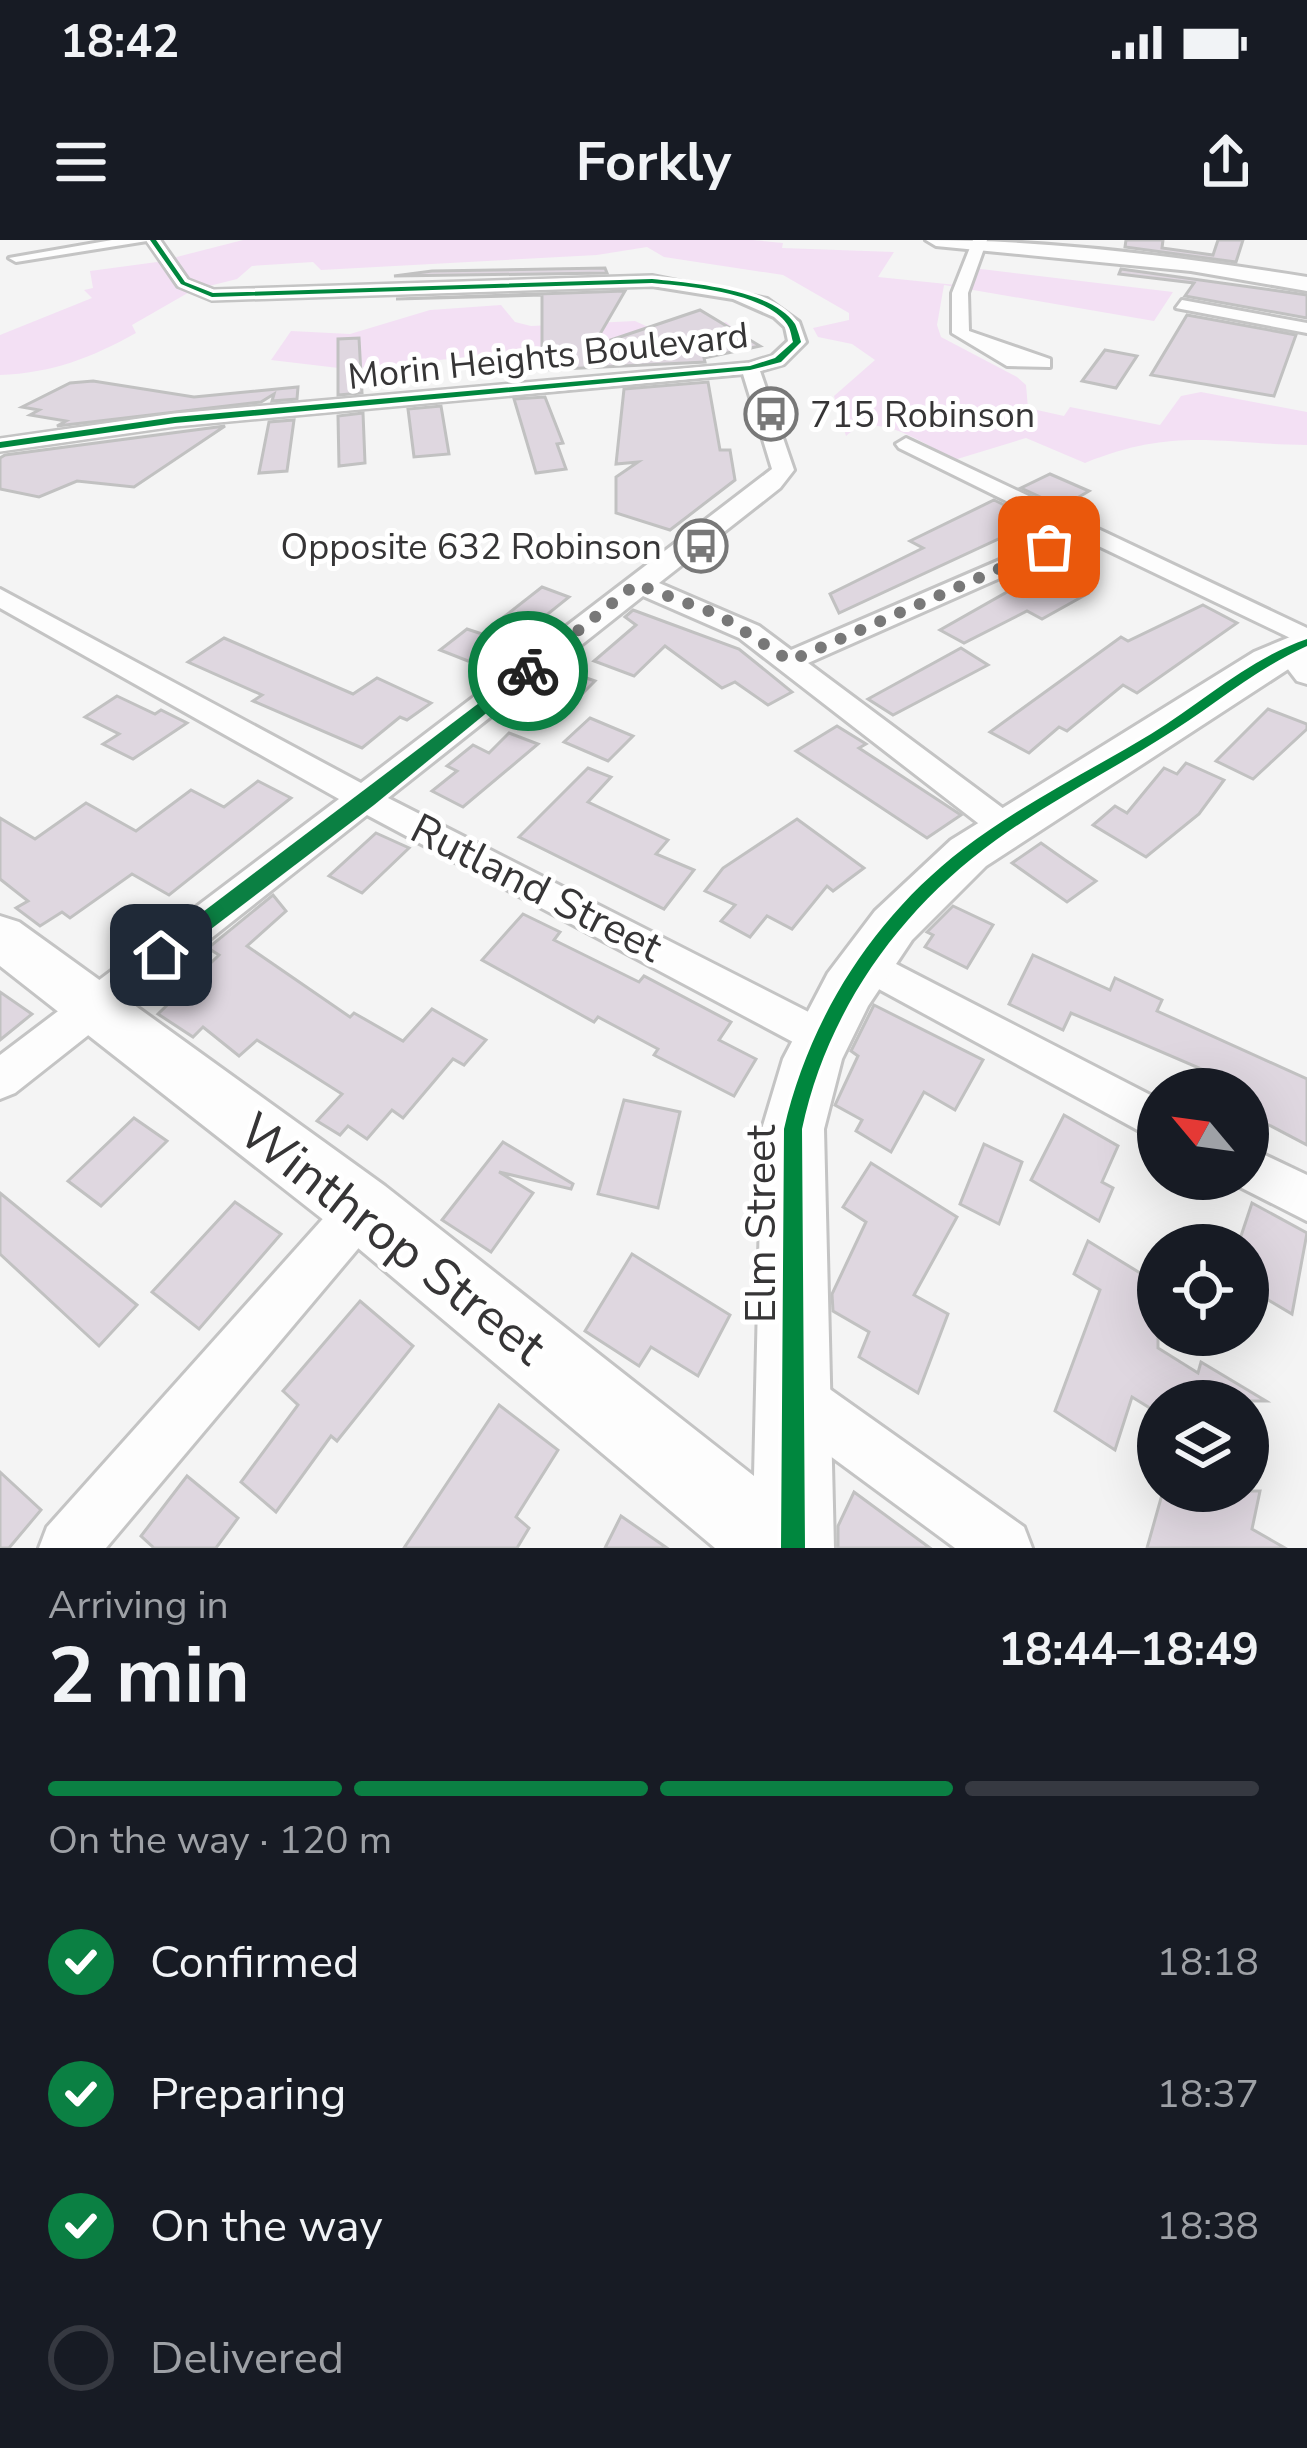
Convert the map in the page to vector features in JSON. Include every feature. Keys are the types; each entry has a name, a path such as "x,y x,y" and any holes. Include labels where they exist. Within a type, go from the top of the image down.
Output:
{"street":[{"path":"16,258 141,240"},
{"name":"Morin Heights Boulevard","path":"0,445 175,420 750,368 786,356 798,332 757,302 698,286 623,280 306,293 194,290 152,240"},
{"path":"936,240 1122,249 1269,268 1307,284"},
{"path":"980,242 960,292 961,333 991,347"},
{"path":"1182,305 1307,328"},
{"path":"0,1080 368,801 783,470 750,368"},
{"path":"906,444 1086,531 1302,652"},
{"path":"790,661 1086,531"},
{"path":"636,584 719,615 790,661 1008,829"},
{"name":"Rutland Street","path":"0,597 368,801 822,1038"},
{"name":"Elm Street","path":"793,1548 793,1129 799,1089 822,1038 867,964 941,875 1008,829 1302,652"},
{"name":"Winthrop Street","path":"0,937 362,1209 779,1548"},
{"path":"867,964 1137,1110"},
{"path":"1269,1179 1307,1199"},
{"path":"68,1548 362,1209"},
{"path":"795,1397 1003,1548"}],"shaded area":[{"path":"243,240 753,240 783,243 782,248 894,252 878,277 966,286 973,268 1173,292 1154,321 944,285 937,325 941,337 1026,385 1028,408 1064,416 1070,407 1160,425 1181,396 1201,392 1307,412 1307,445 1171,441 1085,463 1026,438 954,460 885,427 858,428 846,436 834,396 875,360 852,344 818,337 813,328 849,320 849,313 783,275 664,257 647,247 597,255 321,270 313,262 252,266 237,279 193,290 132,325 136,333 103,350 71,363 0,375 0,335 92,298 84,290 93,288 90,271 157,262"},
{"path":"501,305 515,322 531,326 635,321 659,332 690,333 726,322 736,331 347,369 271,360 291,331 350,334 430,310"}],"building":[{"path":"1126,240 1163,240 1162,248 1213,255 1218,240 1243,240 1236,262 1125,247"},
{"path":"605,268 607,273 394,276 432,271"},
{"path":"1121,269 1307,295 1307,318 1185,296 1194,283 1119,274"},
{"path":"625,291 593,346 700,310 760,346 704,358 705,362 542,370 542,295 396,299"},
{"path":"1187,315 1296,335 1274,396 1151,375"},
{"path":"359,338 362,393 338,395 338,339"},
{"path":"1105,350 1137,356 1116,388 1082,381"},
{"path":"93,381 194,397 298,387 297,399 272,401 274,394 261,402 57,426 66,421 30,415 39,410 22,407 70,383"},
{"path":"708,382 720,450 730,450 735,480 670,530 616,513 616,477 638,462 616,464 624,389"},
{"path":"545,397 563,443 557,444 566,469 536,473 514,399"},
{"path":"441,406 449,454 414,457 408,409"},
{"path":"363,413 365,463 339,466 338,416"},
{"path":"294,420 287,471 259,473 269,422"},
{"path":"225,426 134,487 77,481 39,497 0,489 0,458 5,455"},
{"path":"1050,474 1089,491 1062,507 1021,488"},
{"path":"994,500 1037,521 839,613 830,594 923,548 910,541"},
{"path":"1053,566 1091,585 1080,591 1087,594 1042,619 1027,611 964,643 940,630"},
{"path":"542,587 569,597 489,661 475,656 468,661 440,650 467,629 482,634"},
{"path":"1203,605 1237,623 1137,693 1123,685 1067,731 1059,727 1029,753 990,732 1121,637 1128,641"},
{"path":"633,610 739,649 792,692 768,705 735,682 722,688 665,646 634,676 594,661 636,625 625,617"},
{"path":"224,638 353,694 377,678 431,703 407,720 400,717 362,748 253,701 262,695 188,662"},
{"path":"961,648 988,665 893,715 868,699"},
{"path":"566,671 595,681 573,703 544,692"},
{"path":"117,696 187,723 133,759 103,744 119,734 85,717"},
{"path":"1268,709 1307,724 1307,729 1253,779 1216,761"},
{"path":"590,718 633,736 608,761 564,742"},
{"path":"837,726 866,744 859,748 961,815 927,838 796,751"},
{"path":"509,733 538,744 463,807 432,791 457,771 447,766 473,745 489,753"},
{"path":"1186,763 1224,780 1199,814 1146,857 1093,825 1115,806 1127,813 1164,768 1177,774"},
{"path":"588,768 611,777 588,802 668,840 656,854 694,870 664,909 519,837"},
{"path":"258,781 291,798 169,895 132,874 70,918 62,912 40,926 16,908 28,901 0,879 0,818 35,839 86,803 136,831 191,790 224,807"},
{"path":"797,819 864,868 833,891 827,886 792,929 767,916 750,937 721,921 735,905 705,891 723,868"},
{"path":"376,833 409,848 362,893 329,876"},
{"path":"1041,843 1096,881 1067,902 1012,863"},
{"path":"273,895 286,911 247,946 350,1017 354,1013 403,1041 432,1009 486,1040 464,1065 453,1059 403,1118 392,1110 367,1139 348,1126 340,1135 317,1121 342,1094 257,1040 239,1056 203,1027 193,1037 158,1014 219,955 208,948"},
{"path":"953,906 993,925 967,968 925,947 933,935 927,932"},
{"path":"523,914 560,932 554,940 639,982 644,976 731,1022 719,1040 756,1059 734,1096 654,1055 658,1049 598,1017 594,1022 482,960"},
{"path":"1033,955 1110,990 1115,978 1162,1000 1157,1011 1307,1079 1307,1145 1269,1125 1269,1068 1199,1068 1071,1013 1063,1030 1009,1004"},
{"path":"0,992 32,1014 0,1040"},
{"path":"874,1005 983,1060 955,1110 924,1092 891,1152 856,1131 862,1120 835,1105 858,1056 851,1051"},
{"path":"624,1100 680,1112 658,1208 598,1194"},
{"path":"1064,1115 1118,1146 1102,1182 1113,1188 1099,1221 1031,1180"},
{"path":"134,1118 167,1141 101,1206 68,1181"},
{"path":"503,1142 573,1184 571,1189 499,1172 533,1193 491,1252 442,1220"},
{"path":"984,1144 1022,1162 999,1224 960,1204"},
{"path":"871,1163 957,1217 914,1295 948,1314 918,1393 859,1357 869,1332 833,1311 832,1294 866,1222 843,1207"},
{"path":"0,1193 137,1305 99,1346 0,1254"},
{"path":"235,1202 281,1234 199,1329 152,1292"},
{"path":"1252,1203 1307,1233 1292,1314 1269,1300 1269,1224 1245,1224"},
{"path":"1088,1241 1137,1271 1137,1356 1171,1356 1198,1373 1201,1362 1231,1380 1137,1380 1137,1400 1132,1397 1115,1450 1055,1411 1100,1290 1074,1274"},
{"path":"632,1254 730,1315 698,1376 651,1347 639,1366 585,1331"},
{"path":"360,1301 413,1346 337,1441 331,1436 276,1512 241,1482 298,1405 283,1391"},
{"path":"499,1405 558,1450 516,1517 529,1528 517,1548 404,1548"},
{"path":"0,1472 41,1510 9,1548 0,1548"},
{"path":"187,1476 238,1518 216,1548 154,1548 141,1536"},
{"path":"854,1492 930,1548 838,1548 838,1526"},
{"path":"1157,1512 1256,1512 1252,1529 1285,1548 1147,1548"},
{"path":"621,1516 667,1548 605,1548"}],"cycle path":[{"path":"0,445 175,420 750,368 778,360 797,342 793,326 761,303 713,289 652,281 212,295 183,283 153,240"},
{"path":"793,1548 793,1129 813,1059 848,989 893,926 968,853 1250,672 1307,642"}],"way so far":[{"path":"528,671 636,584 719,615 790,661 1049,547"}],"place":[{"name":"715 Robinson","path":"771,414"},
{"name":"Opposite 632 Robinson","path":"701,546"}],"route":[{"path":"161,955 368,801 528,671"}]}
